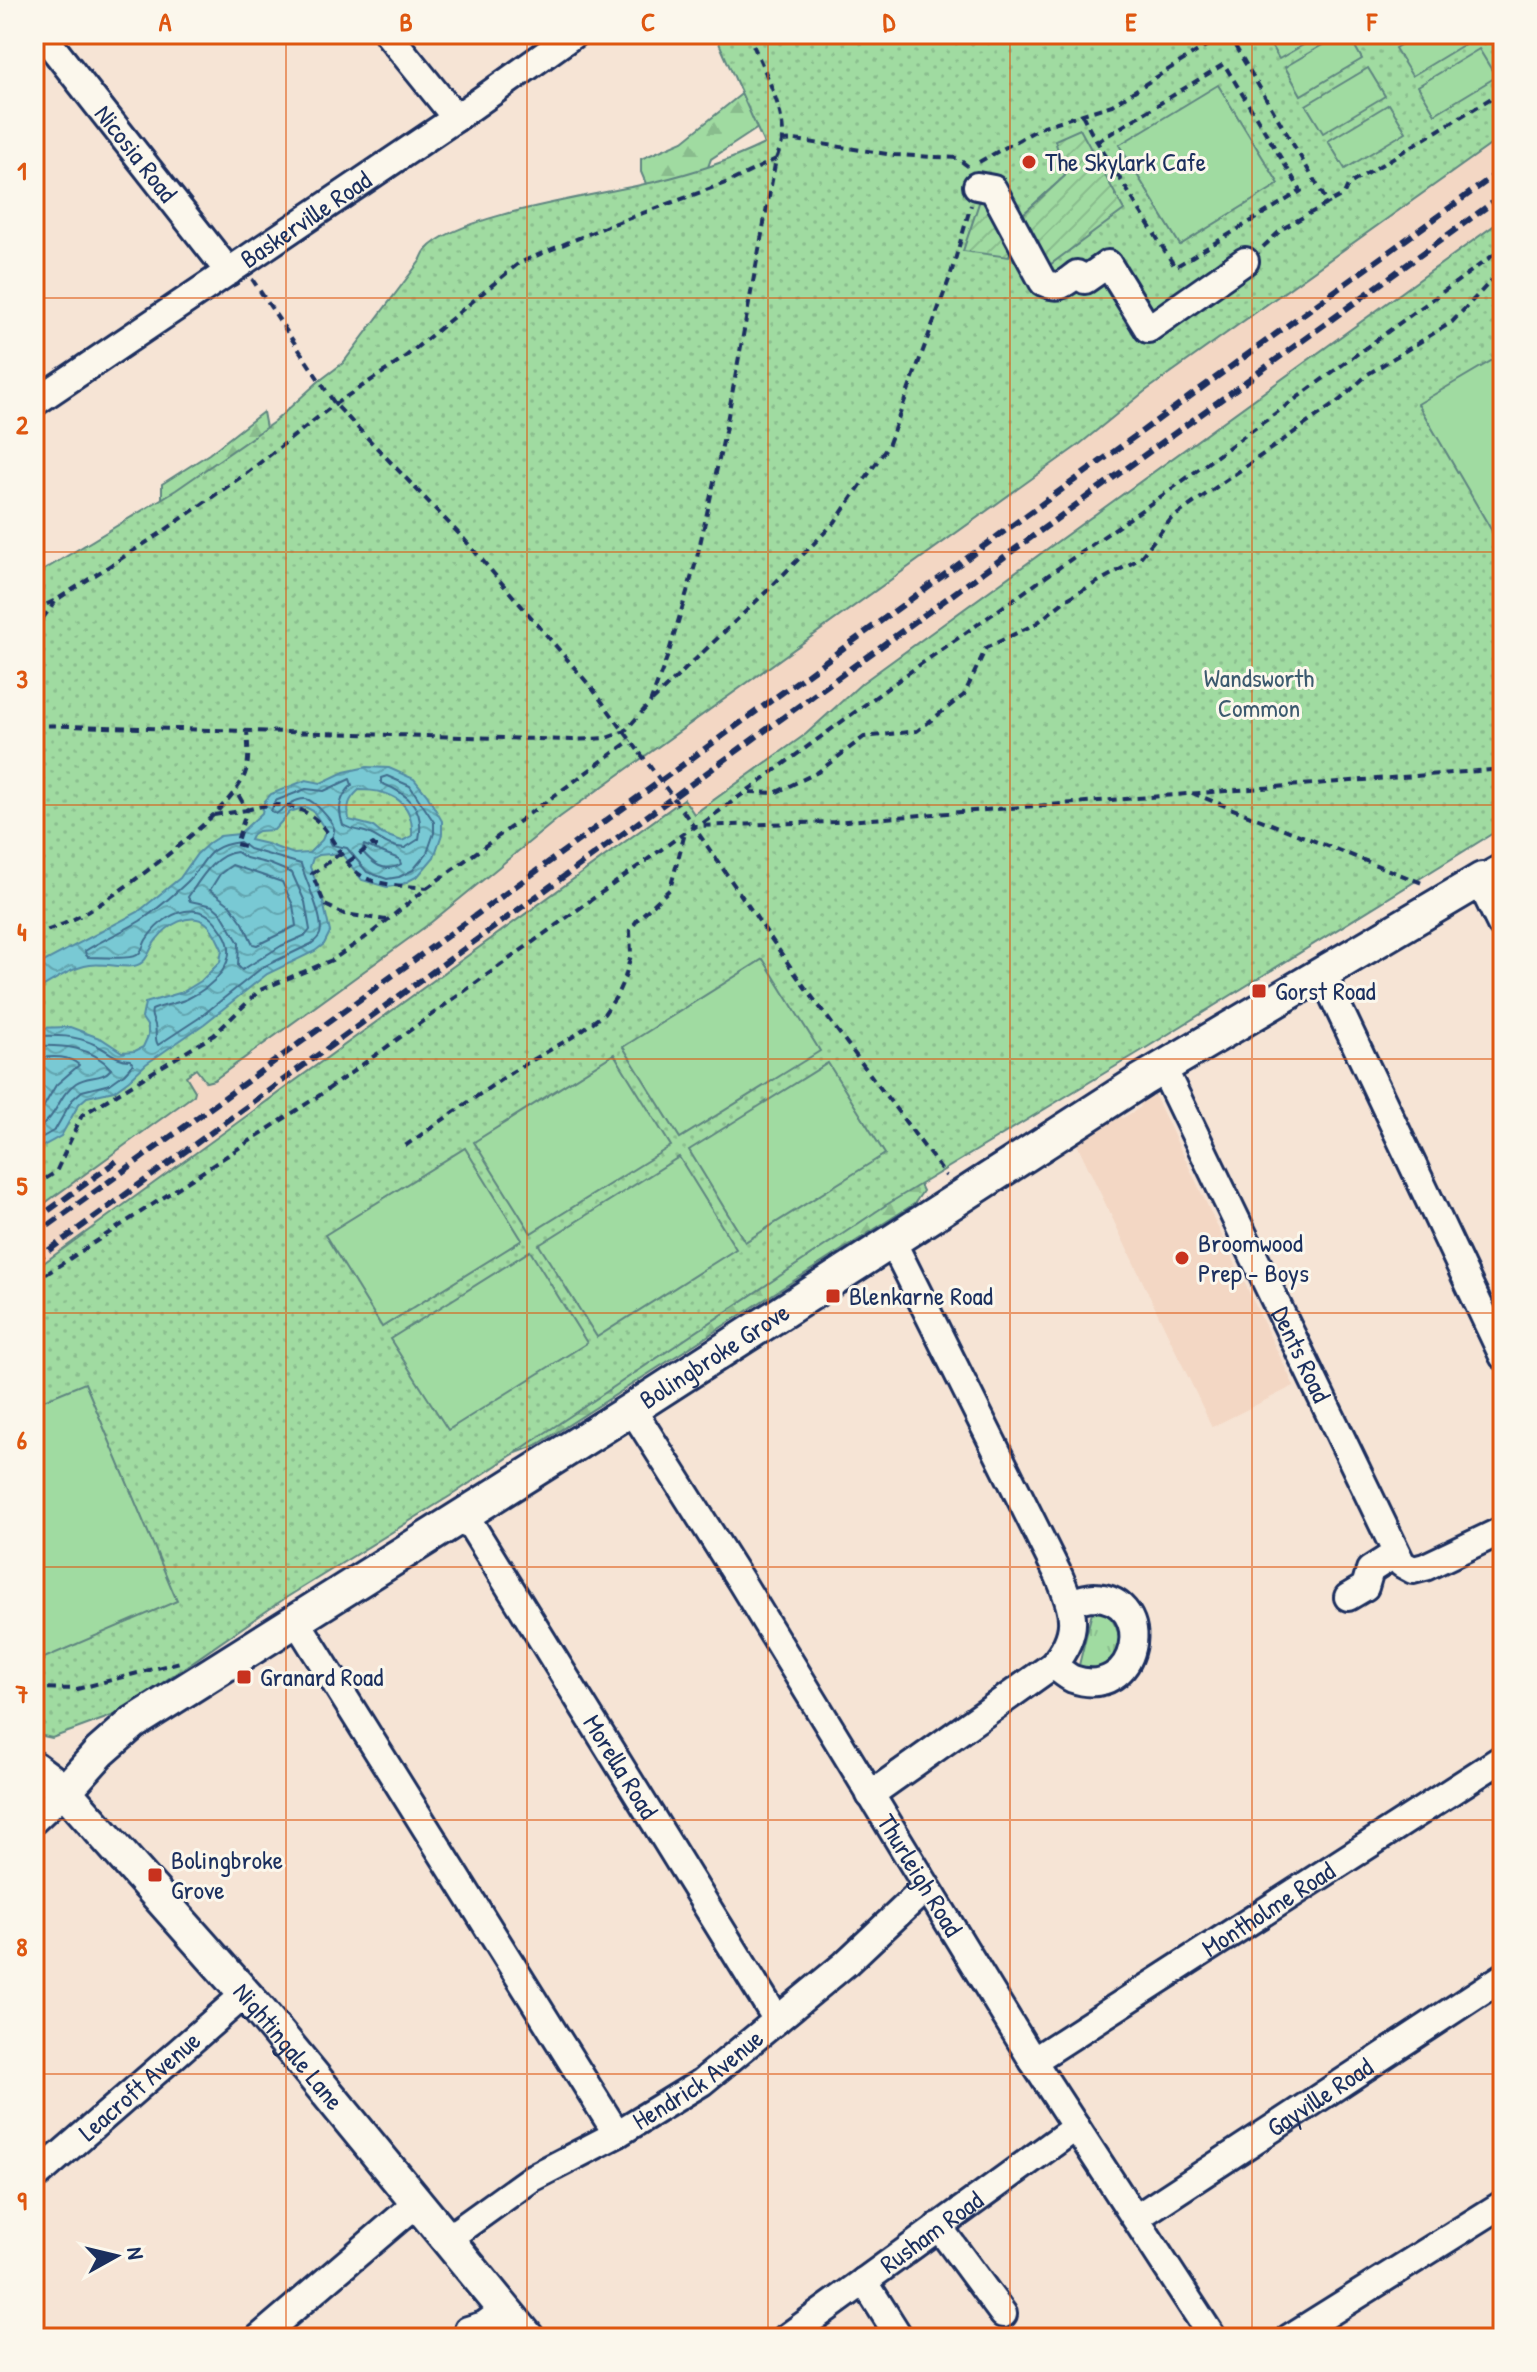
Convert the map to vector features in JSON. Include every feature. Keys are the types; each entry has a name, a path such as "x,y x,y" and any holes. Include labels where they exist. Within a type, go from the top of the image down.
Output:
{"main road":[{"path":"1493,873 1503,922"},
{"name":"Bolingbroke Grove","path":"65,1791 100,1752 133,1723 632,1409 1163,1068 1493,873"},
{"name":"Nightingale Lane","path":"34,1768 65,1791 245,1994 528,2338"}],"street":[{"name":"Nicosia Road","path":"42,34 235,268"},
{"path":"388,34 456,118"},
{"name":"Baskerville Road","path":"34,403 456,118 574,34"},
{"path":"973,176 993,189 1043,282 1054,287 1077,274 1085,280 1108,264 1148,329 1245,261"},
{"path":"1322,973 1503,1356"},
{"name":"Dents Road","path":"1163,1068 1395,1554"},
{"path":"870,1795 1053,1665 1067,1648 1072,1625 1070,1603 892,1241"},
{"name":"Thurleigh Road","path":"632,1409 740,1580 1033,2061 1213,2338"},
{"name":"Morella Road","path":"465,1515 777,2020"},
{"path":"1348,1597 1365,1587 1370,1570 1395,1554 1402,1564 1413,1570 1503,1530"},
{"path":"1053,1665 1072,1679 1104,1680 1116,1675 1126,1665 1133,1651 1135,1637 1122,1608 1106,1598 1090,1597 1070,1603"},
{"path":"296,1620 617,2134"},
{"name":"Montholme Road","path":"1033,2061 1503,1758"},
{"path":"34,1820 65,1791"},
{"name":"Hendrick Avenue","path":"447,2239 532,2178 617,2134 702,2082 845,1964 927,1889"},
{"name":"Gayville Road","path":"1136,2218 1503,1977"},
{"name":"Leacroft Avenue","path":"34,2178 245,1994"},
{"name":"Rusham Road","path":"786,2338 1076,2127"},
{"path":"259,2338 417,2203"},
{"path":"1289,2338 1503,2204"},
{"path":"938,2226 1003,2314"},
{"path":"864,2281 900,2338"},
{"path":"463,2335 484,2325 505,2309"}],"path":[{"path":"650,703 696,562 724,437 776,159 782,141 782,125 768,79 748,34"},
{"path":"34,725 573,740 607,738 625,731 835,522 888,446 950,277 973,176 1044,126 1112,105 1227,34 1329,205"},
{"path":"1493,34 1503,51"},
{"path":"1082,114 1097,142 1175,267 1301,191 1224,64 1097,142"},
{"path":"1245,261 1282,229 1344,194 1348,185 1503,91"},
{"path":"782,141 795,140 894,155 957,158 973,176"},
{"path":"34,610 56,600 158,535 248,472 335,404 399,362 519,263 605,227 731,181 776,159"},
{"path":"701,825 1503,248"},
{"path":"235,268 335,404 464,539 591,687 694,826 801,982 951,1183"},
{"path":"746,792 775,793 818,772 864,737 917,731 964,695 986,648 1037,623 1067,599 1139,559 1171,519 1340,400 1368,374 1452,322 1491,281 1503,279"},
{"path":"34,630 56,600"},
{"path":"34,935 91,910 153,867 212,815 245,775 247,731"},
{"path":"34,1186 56,1172 82,1115 214,1035 260,990 332,960 631,740"},
{"path":"34,1282 320,1095 694,826 834,822 1503,769"},
{"path":"235,790 247,810 236,844 244,846"},
{"path":"1190,792 1432,887"},
{"path":"212,815 276,804 307,811 327,831 355,871 369,879 390,884 427,888"},
{"path":"405,1146 512,1072 574,1036 604,1014 625,977 631,955 630,930 670,889 686,831"},
{"path":"348,862 373,844 380,851"},
{"path":"341,853 312,874 325,905 344,914 388,920"},
{"path":"34,1688 77,1689 180,1662"}],"shaded area":[{"path":"1503,136 1503,219 862,683 806,734 693,814 684,799 34,1270 34,1211 194,1095 185,1077 196,1069 212,1082 429,924 560,817 1144,392"},
{"name":"Broomwood Prep - Boys","path":"1154,1094 1294,1386 1212,1427 1077,1144 1120,1116 1123,1118 1141,1107 1139,1103"}],"green space":[{"path":"715,34 1503,34 1503,136 1144,392 1080,444 560,817 429,924 214,1080 206,1082 196,1069 186,1076 195,1091 194,1095 34,1211 34,576 176,490 274,422 343,363 425,251 442,237 498,216 683,174 764,144","holes":["1065,176 1047,267 1020,217"]},
{"path":"1264,34 1322,34 1279,59"},
{"path":"1341,34 1348,34 1362,59 1301,95 1285,67"},
{"path":"1418,34 1470,34 1473,39 1412,76 1395,48"},
{"path":"1479,49 1496,77 1435,114 1418,86"},
{"path":"1368,68 1385,96 1323,133 1306,105"},
{"path":"1218,85 1279,184 1180,245 1119,145"},
{"path":"745,91 761,126 711,159 698,194 647,186 641,172 641,159 683,141"},
{"path":"1389,104 1406,132 1345,169 1328,141"},
{"path":"1080,129 1124,210 1047,267 1020,217 1065,176 1055,140"},
{"path":"990,196 1014,236 1009,257 963,251 979,203"},
{"name":"Wandsworth Common","path":"1503,219 1503,827 886,1205 455,1493 284,1599 117,1714 52,1738 34,1734 34,1270 684,799 694,814 806,734 862,683"},
{"path":"1503,354 1503,550 1418,404"},
{"path":"263,412 269,444 162,518 162,484 209,454"},
{"path":"763,959 820,1051 680,1138 623,1047"},
{"path":"614,1054 671,1146 531,1233 474,1142"},
{"path":"828,1063 885,1154 745,1242 689,1150"},
{"path":"465,1148 522,1240 382,1327 325,1235"},
{"path":"679,1157 736,1249 597,1337 539,1245"},
{"path":"909,1162 923,1191 914,1204 537,1445 485,1465"},
{"path":"530,1251 587,1343 448,1430 390,1339"},
{"path":"85,1383 177,1601 42,1659 34,1641 34,1404"},
{"path":"1099,1609 1110,1617 1116,1627 1118,1648 1106,1665 1095,1670 1082,1670 1079,1665 1092,1612"}],"water":[{"path":"367,767 389,768 414,779 442,821 442,834 434,857 418,876 401,885 387,887 362,880 341,853 313,858 310,867 322,897 330,932 324,944 267,974 114,1091 87,1097 79,1104 61,1136 34,1151 34,1044 37,1039 34,1028 70,1027 102,1039 122,1052 135,1051 143,1047 148,1036 148,1027 142,1018 145,1003 183,992 201,981 220,962 222,949 209,925 186,919 166,929 146,959 134,966 95,965 75,969 34,992 34,967 138,912 180,878 209,843 220,836 239,834 262,813 264,802 271,794 306,780 321,783 344,772","holes":["359,790 390,795 405,806 412,824 412,836 402,841 382,834 372,826 349,820 349,804","305,807 313,811 326,831 309,853 294,854 250,840 258,831 274,830 290,812"]}],"railway":[{"path":"34,1236 1503,169"},
{"path":"34,1261 1503,195"},
{"path":"34,1221 118,1160"}],"place":[{"name":"The Skylark Cafe","path":"1029,162"},
{"name":"Gorst Road","path":"1259,991"},
{"name":"Broomwood Prep - Boys","path":"1182,1258"},
{"name":"Blenkarne Road","path":"833,1296"},
{"name":"Granard Road","path":"244,1677"},
{"name":"Bolingbroke Grove","path":"155,1875"}]}
